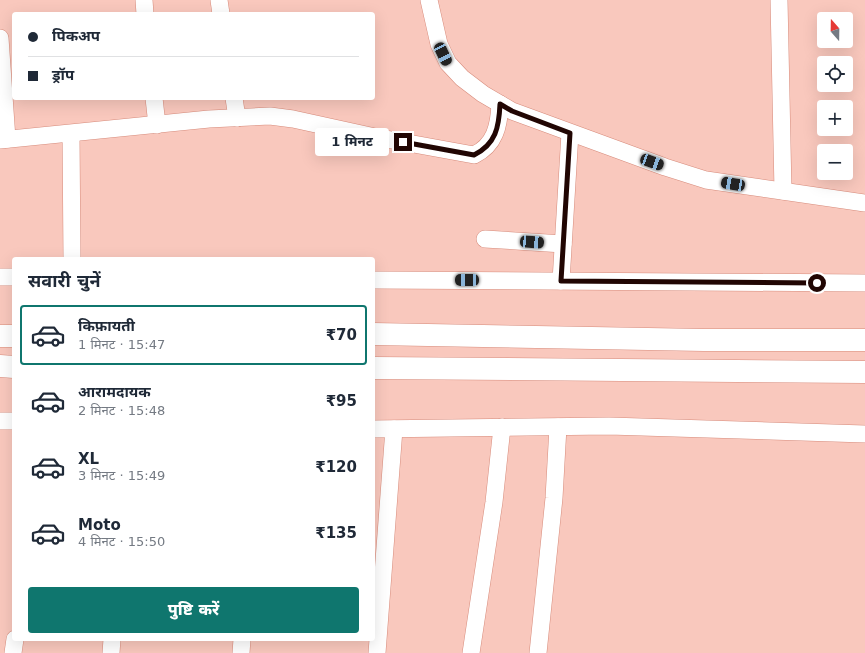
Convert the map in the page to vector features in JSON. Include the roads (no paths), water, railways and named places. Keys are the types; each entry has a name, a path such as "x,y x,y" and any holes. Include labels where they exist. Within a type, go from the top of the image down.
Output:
{"highway":[{"path":"375,334 696,340 865,340"},
{"path":"0,336 12,336"},
{"path":"0,366 12,367"},
{"path":"375,368 865,372"}],"street":[{"path":"144,0 145,12"},
{"path":"219,0 221,12"},
{"path":"429,0 439,44 448,63 462,78 512,111 570,133 706,180 865,204"},
{"path":"779,0 783,191"},
{"path":"0,38 4,140 270,116 293,119 375,137 474,155 484,150 495,136 499,119 500,104"},
{"path":"154,100 157,125"},
{"path":"234,100 237,118"},
{"path":"561,281 570,133"},
{"path":"71,134 72,257"},
{"path":"485,239 563,244"},
{"path":"0,277 12,277"},
{"path":"375,280 865,283"},
{"path":"0,421 12,421"},
{"path":"375,429 609,426 865,434"},
{"path":"471,653 494,502 502,427"},
{"path":"538,653 553,513 558,427"},
{"path":"377,653 394,429"},
{"path":"13,653 15,641"},
{"path":"111,653 112,641"},
{"path":"241,653 242,641"}]}
